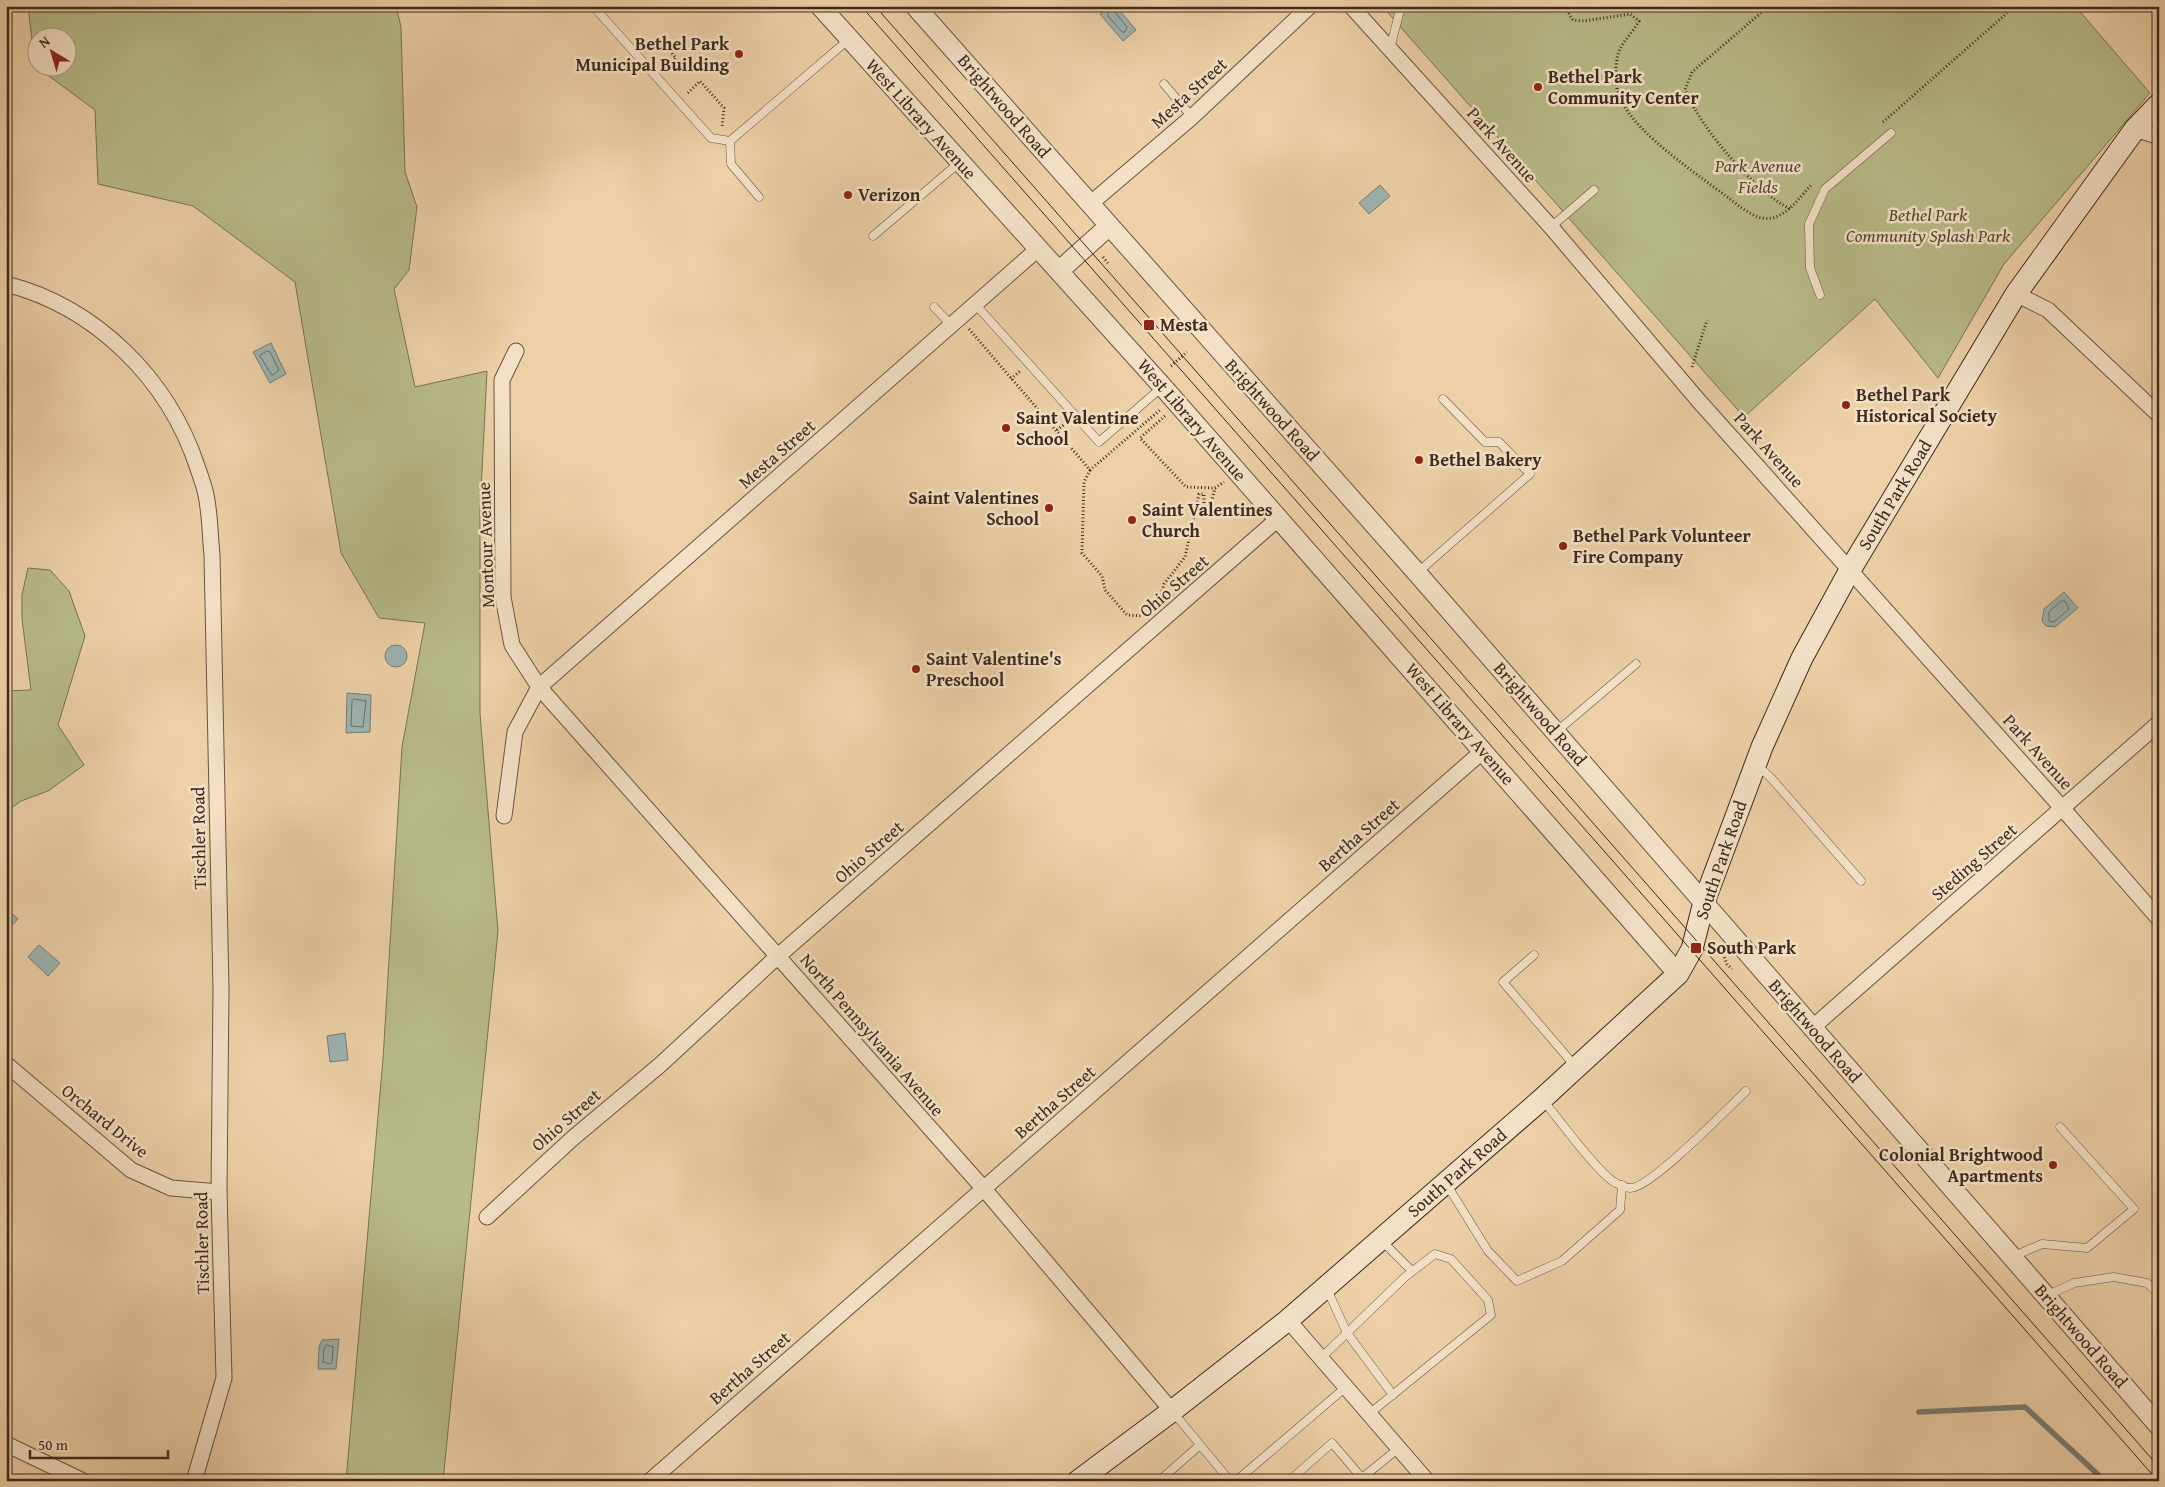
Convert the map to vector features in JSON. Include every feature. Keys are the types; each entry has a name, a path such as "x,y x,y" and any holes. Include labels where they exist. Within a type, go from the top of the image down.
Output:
{"main road":[{"name":"South Park Road","path":"1078,1481 1172,1411 1288,1320 1542,1099 1678,974 1692,949 1704,902 1756,763 1802,658 1850,570 2016,294 2135,129 2159,104"}],"street":[{"name":"West Library Avenue","path":"820,6 848,40 1163,386 1484,750 1678,974"},
{"name":"Brightwood Road","path":"915,6 1417,573 2159,1426"},
{"name":"Mesta Street","path":"1090,204 1192,117 1310,6"},
{"name":"Park Avenue","path":"1351,6 1551,228 1698,400 2159,919"},
{"path":"2135,129 2159,138"},
{"path":"1059,271 1109,226"},
{"name":"Mesta Street","path":"539,687 1039,248"},
{"name":"Tischler Road","path":"6,284 61,304 97,327 132,358 160,390 189,444 206,494 212,555 221,979 219,1192 224,1378 194,1481"},
{"path":"2016,294 2048,310 2159,415"},
{"name":"Montour Avenue","path":"516,351 502,380 504,597 512,645 539,687"},
{"name":"Ohio Street","path":"487,1217 573,1138 660,1065 778,956 1279,518"},
{"path":"504,816 515,732 539,687"},
{"name":"North Pennsylvania Avenue","path":"539,687 984,1189 1172,1411"},
{"name":"Steding Street","path":"1813,1027 2159,723"},
{"name":"Bertha Street","path":"650,1481 1484,750"},
{"name":"Orchard Drive","path":"6,1064 130,1170 172,1188 219,1192"},
{"path":"1288,1320 1427,1481"},
{"path":"6,1444 83,1481"}],"lane":[{"path":"593,6 711,138 730,141 848,40"},
{"path":"1390,51 1401,6"},
{"path":"1164,84 1192,117"},
{"path":"1820,295 1810,268 1809,224 1825,189 1891,133"},
{"path":"730,141 731,164 759,197"},
{"path":"873,236 960,162"},
{"path":"1551,228 1594,190"},
{"path":"976,305 1099,442 1163,386"},
{"path":"934,307 952,326"},
{"path":"1417,573 1530,474 1499,442 1485,442 1443,399"},
{"path":"1556,732 1636,664"},
{"path":"1756,763 1861,881"},
{"path":"1534,955 1503,982 1576,1068"},
{"path":"1542,1099 1614,1183 1630,1188 1644,1184 1664,1168 1746,1091"},
{"path":"2012,1257 2042,1244 2087,1248 2134,1209 2060,1127"},
{"path":"1446,1183 1488,1251 1517,1281 1562,1261 1620,1210 1622,1186"},
{"path":"1381,1239 1412,1271"},
{"path":"1321,1358 1412,1271 1435,1254 1451,1259 1488,1300 1491,1316 1369,1414"},
{"path":"2046,1296 2074,1283 2114,1277 2147,1283 2159,1294"},
{"path":"1326,1287 1347,1333 1393,1395"},
{"path":"1236,1481 1346,1387"},
{"path":"1172,1411 1230,1481"},
{"path":"1290,1481 1332,1443 1362,1478 1399,1448"},
{"path":"1158,1481 1200,1445"}],"path":[{"path":"1770,6 1692,72 1685,90 1693,108 1710,132 1776,202 1790,209"},
{"path":"1882,122 2006,14 2010,6"},
{"path":"1567,10 1573,20 1584,21 1630,14 1635,16 1638,20 1622,45 1617,58 1616,77 1620,98 1640,128 1740,207 1758,217 1774,218 1790,209 1818,179"},
{"path":"671,52 676,58 666,67 671,74"},
{"path":"682,86 688,93 700,82 724,108 722,131 730,141"},
{"path":"1103,257 1108,263"},
{"path":"1691,371 1707,320"},
{"path":"972,333 1058,429 1090,470"},
{"path":"1171,366 1187,352"},
{"path":"1012,379 1016,374"},
{"path":"1145,616 1127,615 1105,590 1102,576 1082,553 1084,482 1090,470 1164,406"},
{"path":"1171,411 1140,438 1186,487 1215,488 1230,478"},
{"path":"1156,608 1164,584 1185,557 1199,494 1204,494 1204,507 1210,508 1215,488"}],"green space":[{"path":"28,6 396,6 401,27 405,172 417,207 409,270 394,289 415,387 487,371 480,511 480,714 498,931 443,1481 346,1481 383,1059 402,747 425,623 379,618 341,553 295,282 193,206 98,184 95,110 52,78 78,78 78,28 31,28"},
{"name":"Park Avenue Fields","path":"1382,6 2075,6 2150,93 2004,264 1938,378 1875,299 1744,417"},
{"path":"28,568 50,570 69,591 85,636 58,725 84,765 48,791 21,801 6,812 6,691 31,690 22,619 22,595"}],"water":[{"path":"1108,6 1116,6 1136,30 1123,41 1100,14"},
{"path":"1380,185 1390,196 1369,214 1359,203"},
{"path":"271,343 286,374 270,383 253,352"},
{"path":"2064,592 2078,608 2055,627 2046,626 2042,621 2044,609"},
{"path":"392,645 400,645 407,652 407,660 400,667 392,667 385,660 385,652"},
{"path":"347,693 371,695 370,732 346,733"},
{"path":"6,908 18,919 7,931 6,931"},
{"path":"39,945 60,963 48,976 28,957"},
{"path":"345,1033 348,1060 330,1062 327,1036"},
{"path":"339,1339 336,1369 318,1369 319,1347 322,1340"}],"waterway":[{"path":"1919,1412 2025,1407 2105,1481"}],"tram line":[{"path":"861,6 2158,1481"},
{"path":"875,6 2159,1467"}],"place":[{"name":"Bethel Park Municipal Building","path":"739,54"},
{"name":"Bethel Park Community Center","path":"1538,87"},
{"name":"Verizon","path":"848,195"},
{"name":"Mesta","path":"1149,325"},
{"name":"Bethel Park Historical Society","path":"1846,405"},
{"name":"Saint Valentine School","path":"1006,428"},
{"name":"Bethel Bakery","path":"1419,460"},
{"name":"Saint Valentines School","path":"1049,508"},
{"name":"Saint Valentines Church","path":"1132,520"},
{"name":"Bethel Park Volunteer Fire Company","path":"1563,546"},
{"name":"Saint Valentine's Preschool","path":"916,669"},
{"name":"South Park","path":"1696,948"},
{"name":"Colonial Brightwood Apartments","path":"2053,1165"}],"park label":[{"name":"Bethel Park Community Splash Park","path":"1928,225"}]}
